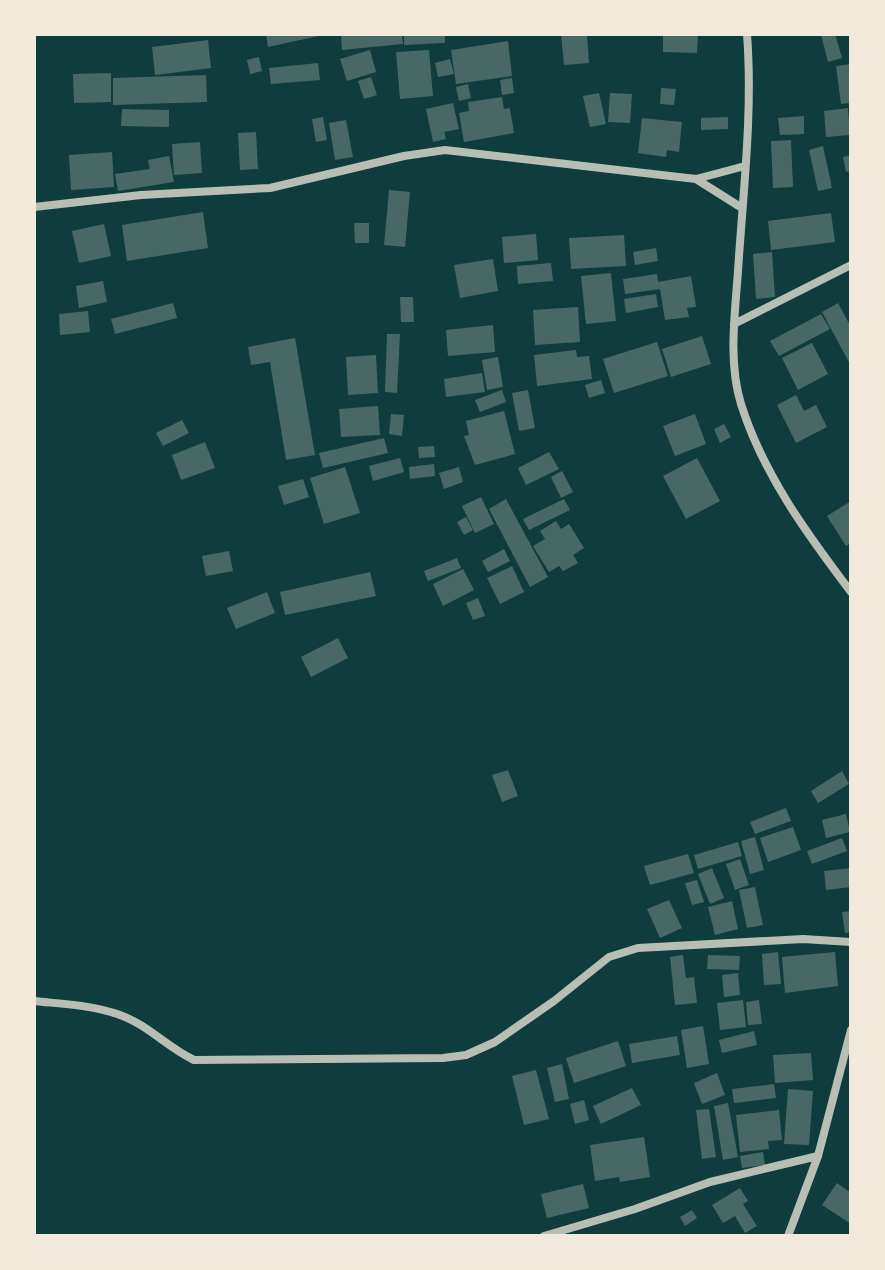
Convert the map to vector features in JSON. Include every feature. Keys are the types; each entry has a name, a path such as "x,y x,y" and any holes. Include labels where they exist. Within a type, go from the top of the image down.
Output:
{"street":[{"path":"747,34 748,146 734,324 735,374 741,403 756,441 799,524 851,592"},
{"path":"34,207 141,195 270,188 404,156 445,150 696,179 745,166"},
{"path":"696,179 742,208"},
{"path":"734,324 851,265"},
{"path":"34,1001 82,1006 120,1015 155,1034 175,1052 194,1060 443,1058 466,1055 495,1042 609,957 638,948 803,939 851,942"},
{"path":"788,1236 818,1156 851,1030"},
{"path":"544,1236 635,1209 710,1182 818,1156"}],"building":[{"path":"266,34 323,34 323,35 268,47"},
{"path":"341,34 402,34 403,44 342,50"},
{"path":"404,34 445,34 445,43 404,45"},
{"path":"561,34 587,34 589,63 564,65"},
{"path":"663,34 698,34 697,53 663,52"},
{"path":"821,34 835,34 842,58 828,62"},
{"path":"208,40 211,68 155,75 152,47"},
{"path":"508,41 512,76 456,84 451,50"},
{"path":"370,50 376,72 347,81 340,59"},
{"path":"429,50 433,96 400,99 396,52"},
{"path":"259,57 262,71 250,74 247,60"},
{"path":"450,59 454,74 438,77 435,63"},
{"path":"318,63 320,80 271,84 269,68"},
{"path":"851,64 851,103 841,104 836,66"},
{"path":"111,73 111,102 74,103 73,74"},
{"path":"206,75 207,102 113,105 113,78"},
{"path":"371,77 377,95 364,99 358,81"},
{"path":"512,78 514,93 502,95 500,80"},
{"path":"468,84 471,98 459,101 456,87"},
{"path":"661,88 676,89 674,105 660,104"},
{"path":"599,93 606,124 590,127 583,96"},
{"path":"610,93 632,94 630,123 608,122"},
{"path":"502,97 504,109 510,108 514,133 464,142 459,113 469,111 468,102"},
{"path":"453,103 459,129 444,132 446,139 433,142 426,109"},
{"path":"848,108 850,135 826,137 824,111"},
{"path":"122,109 169,110 169,127 121,126"},
{"path":"804,116 804,134 780,135 778,118"},
{"path":"323,117 327,140 316,142 312,119"},
{"path":"728,117 728,129 701,130 701,118"},
{"path":"642,118 682,122 679,152 667,150 666,157 638,153"},
{"path":"346,120 353,157 335,160 329,123"},
{"path":"256,132 258,169 240,170 238,133"},
{"path":"791,140 793,187 773,188 771,141"},
{"path":"200,142 202,173 174,175 172,144"},
{"path":"823,146 832,188 818,191 809,150"},
{"path":"112,152 114,187 71,190 69,155"},
{"path":"851,155 851,171 846,172 843,157"},
{"path":"169,156 174,182 118,191 115,174 150,169 148,160"},
{"path":"389,190 410,192 405,247 384,245"},
{"path":"203,212 208,248 127,261 122,225"},
{"path":"831,213 835,242 771,250 768,221"},
{"path":"354,223 369,223 369,243 355,243"},
{"path":"104,224 111,256 79,263 72,231"},
{"path":"536,234 538,260 504,263 502,237"},
{"path":"624,235 626,266 571,269 569,238"},
{"path":"656,248 658,261 635,265 633,252"},
{"path":"772,252 775,297 756,299 753,254"},
{"path":"493,259 498,291 460,298 454,265"},
{"path":"551,263 553,281 518,284 517,266"},
{"path":"611,273 616,321 586,324 581,276"},
{"path":"657,274 658,282 691,276 696,307 687,308 689,317 665,320 660,289 625,294 623,279"},
{"path":"103,281 107,302 79,308 76,286"},
{"path":"656,294 658,307 626,313 624,299"},
{"path":"400,297 413,297 414,322 401,322"},
{"path":"173,303 177,318 115,334 111,319"},
{"path":"838,303 851,327 851,366 822,312"},
{"path":"578,307 580,342 535,345 533,310"},
{"path":"88,311 90,332 60,335 59,314"},
{"path":"821,314 830,329 779,356 770,341"},
{"path":"493,325 495,352 448,356 446,330"},
{"path":"387,334 400,334 397,393 385,392"},
{"path":"702,336 711,364 671,377 662,349"},
{"path":"295,338 315,455 286,460 270,362 251,365 248,347"},
{"path":"657,342 668,376 614,393 603,359"},
{"path":"812,343 828,374 798,390 782,358"},
{"path":"576,350 577,357 589,356 592,379 537,386 534,355"},
{"path":"376,355 378,393 348,395 346,357"},
{"path":"498,357 503,387 487,390 482,360"},
{"path":"482,373 485,392 446,397 444,379"},
{"path":"601,380 605,393 589,398 585,385"},
{"path":"502,390 506,402 480,412 475,400"},
{"path":"528,390 535,428 519,431 512,393"},
{"path":"796,395 804,411 816,405 827,427 796,443 777,405"},
{"path":"378,406 380,435 341,437 339,409"},
{"path":"504,411 515,454 475,465 464,436 469,435 466,421"},
{"path":"391,414 404,415 402,436 389,434"},
{"path":"695,414 706,444 675,456 663,426"},
{"path":"182,420 189,433 163,446 156,433"},
{"path":"724,424 731,437 720,443 714,429"},
{"path":"384,438 388,453 323,468 319,453"},
{"path":"205,442 215,468 181,480 172,455"},
{"path":"434,446 435,457 419,458 418,447"},
{"path":"549,452 559,469 526,485 518,468"},
{"path":"400,458 404,472 373,481 369,466"},
{"path":"697,458 720,501 686,519 663,476"},
{"path":"434,464 435,476 410,479 409,467"},
{"path":"345,467 360,513 324,524 310,478"},
{"path":"459,467 463,482 444,489 439,473"},
{"path":"562,471 573,492 561,498 551,477"},
{"path":"303,479 309,497 284,505 278,486"},
{"path":"481,497 494,524 475,533 462,506"},
{"path":"506,499 548,577 530,587 489,509"},
{"path":"564,499 570,510 529,530 523,519"},
{"path":"851,501 851,543 846,546 827,516"},
{"path":"466,517 473,530 464,535 457,522"},
{"path":"556,521 561,529 569,524 584,548 573,555 578,563 563,571 559,566 549,572 533,546 545,539 540,531"},
{"path":"504,549 510,561 488,572 482,561"},
{"path":"229,551 233,571 206,576 202,556"},
{"path":"457,558 461,568 428,581 424,571"},
{"path":"512,566 524,592 500,604 487,578"},
{"path":"463,569 474,590 443,606 433,584"},
{"path":"370,572 376,596 285,615 280,592"},
{"path":"267,592 275,613 236,629 227,608"},
{"path":"478,598 485,616 473,620 466,603"},
{"path":"338,638 348,658 311,677 301,657"},
{"path":"508,770 518,796 502,802 492,775"},
{"path":"842,771 849,784 818,803 811,791"},
{"path":"786,808 791,821 755,834 750,822"},
{"path":"846,814 850,832 826,838 822,820"},
{"path":"793,827 801,850 768,862 760,838"},
{"path":"755,837 764,870 750,874 741,841"},
{"path":"842,838 847,851 812,864 807,851"},
{"path":"738,842 742,856 698,869 694,855"},
{"path":"688,854 694,873 650,885 644,866"},
{"path":"740,859 749,885 735,890 726,864"},
{"path":"712,868 724,898 710,904 698,874"},
{"path":"851,868 851,887 826,890 824,871"},
{"path":"697,880 704,902 692,905 685,883"},
{"path":"755,887 763,925 747,928 739,890"},
{"path":"669,900 682,928 660,938 647,909"},
{"path":"732,901 738,929 715,935 708,907"},
{"path":"851,911 851,932 845,933 842,912"},
{"path":"778,952 781,984 764,985 762,954"},
{"path":"835,952 838,986 785,993 782,957"},
{"path":"683,955 686,978 694,977 697,1003 675,1005 670,957"},
{"path":"708,955 740,956 739,970 707,969"},
{"path":"738,973 740,995 724,997 722,975"},
{"path":"743,1000 746,1027 720,1030 717,1003"},
{"path":"759,1000 762,1024 748,1025 746,1002"},
{"path":"703,1026 709,1064 687,1068 681,1030"},
{"path":"754,1031 757,1045 722,1053 719,1040"},
{"path":"677,1036 680,1055 632,1063 629,1044"},
{"path":"618,1041 626,1066 574,1083 566,1058"},
{"path":"811,1053 813,1080 775,1083 773,1055"},
{"path":"562,1064 569,1099 555,1102 547,1068"},
{"path":"536,1070 549,1119 524,1125 512,1076"},
{"path":"717,1073 725,1095 702,1104 694,1083"},
{"path":"774,1084 776,1098 734,1103 732,1089"},
{"path":"632,1088 641,1105 601,1124 593,1106"},
{"path":"788,1089 813,1091 809,1145 784,1144"},
{"path":"584,1100 589,1120 575,1124 570,1104"},
{"path":"728,1103 738,1157 723,1160 714,1106"},
{"path":"709,1109 716,1157 702,1159 696,1110"},
{"path":"779,1110 782,1140 768,1141 769,1149 740,1152 736,1115"},
{"path":"644,1137 650,1177 620,1182 619,1177 595,1181 590,1145"},
{"path":"763,1152 765,1165 742,1168 740,1156"},
{"path":"837,1183 851,1193 851,1224 822,1205"},
{"path":"583,1184 589,1208 547,1218 541,1194"},
{"path":"740,1188 748,1201 743,1204 757,1226 745,1233 735,1216 723,1223 712,1205"},
{"path":"692,1210 697,1218 685,1226 680,1217"}]}
